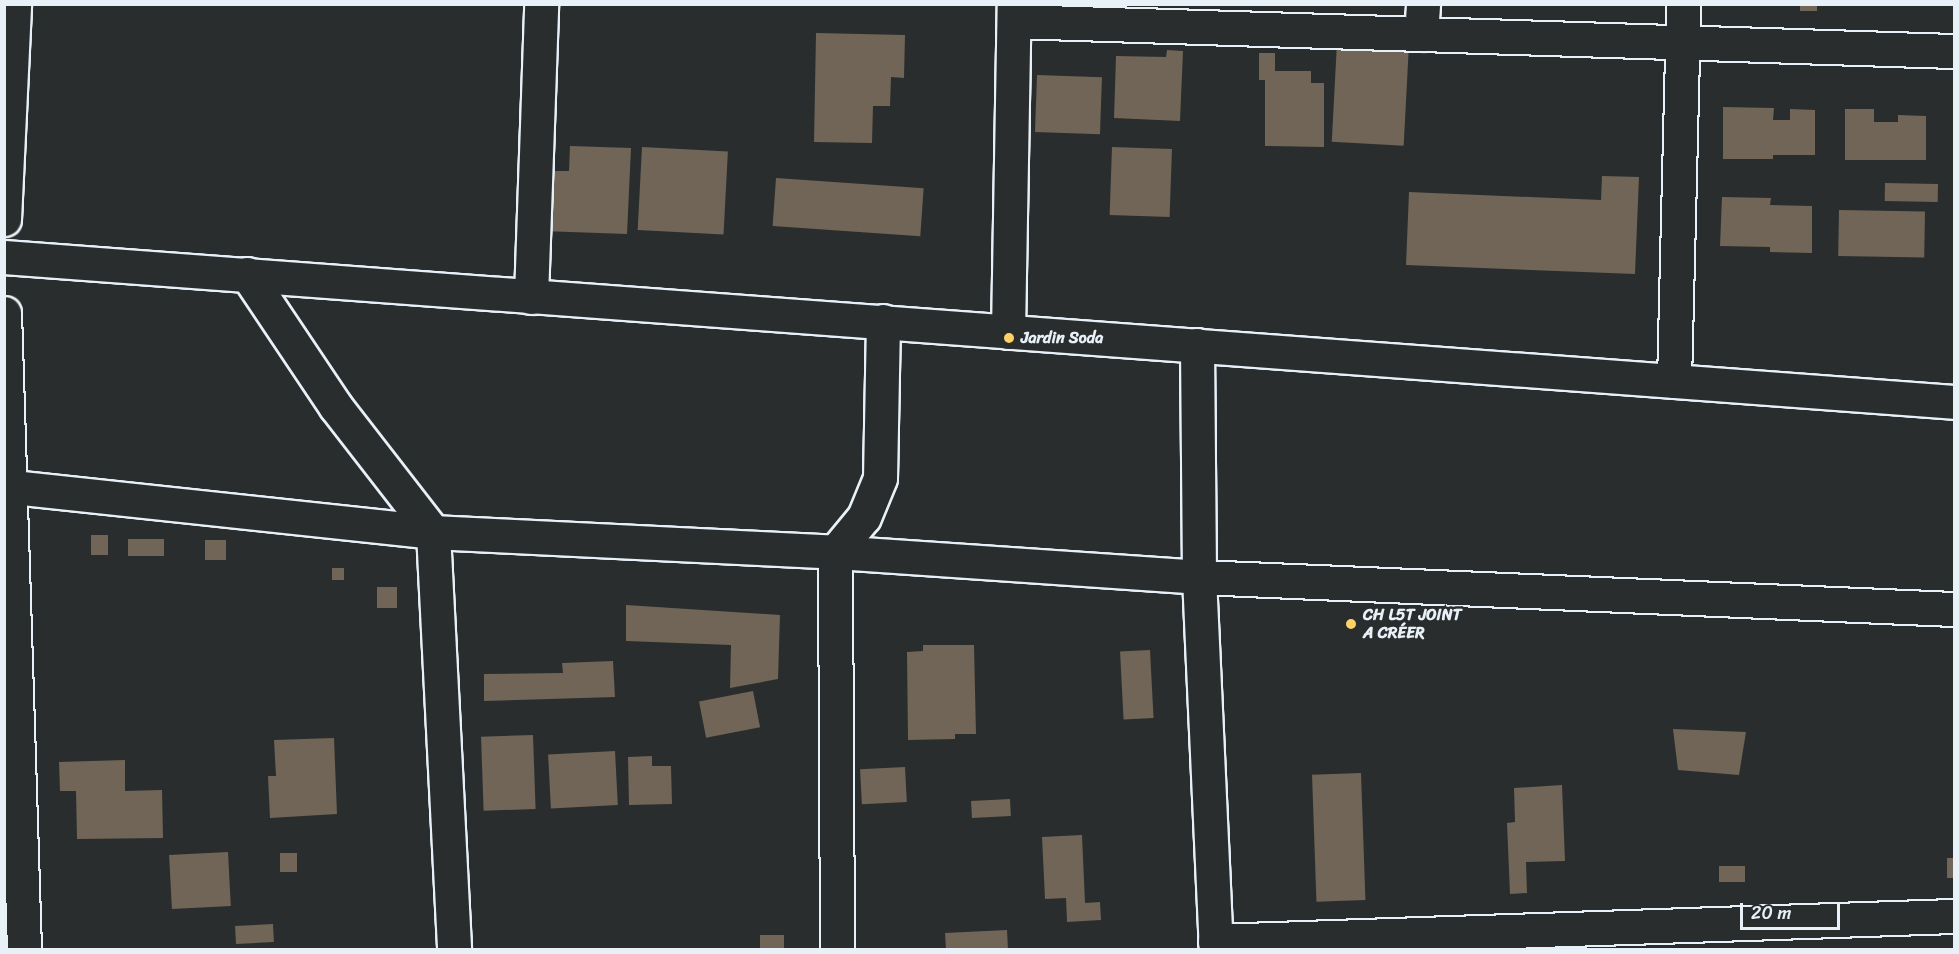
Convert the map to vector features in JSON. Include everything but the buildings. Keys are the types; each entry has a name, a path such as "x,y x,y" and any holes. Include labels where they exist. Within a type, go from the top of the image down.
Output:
{"street":[{"path":"4,219 14,4"},
{"path":"531,297 542,4"},
{"path":"1674,381 1683,4"},
{"path":"1008,332 1014,13 1422,19 1682,42 1954,51"},
{"path":"4,257 1954,402"},
{"path":"247,274 336,407 433,532 454,950"},
{"path":"4,314 7,486 24,950"},
{"path":"837,950 835,552 864,517 880,478 883,321"},
{"path":"1197,345 1199,577 1215,945 1954,916"},
{"path":"7,486 433,532 835,552 1199,577 1954,609"}],"place":[{"name":"Jardin Soda","path":"1009,338"},
{"name":"CH L5T JOINT A CRÉER","path":"1351,624"}]}
